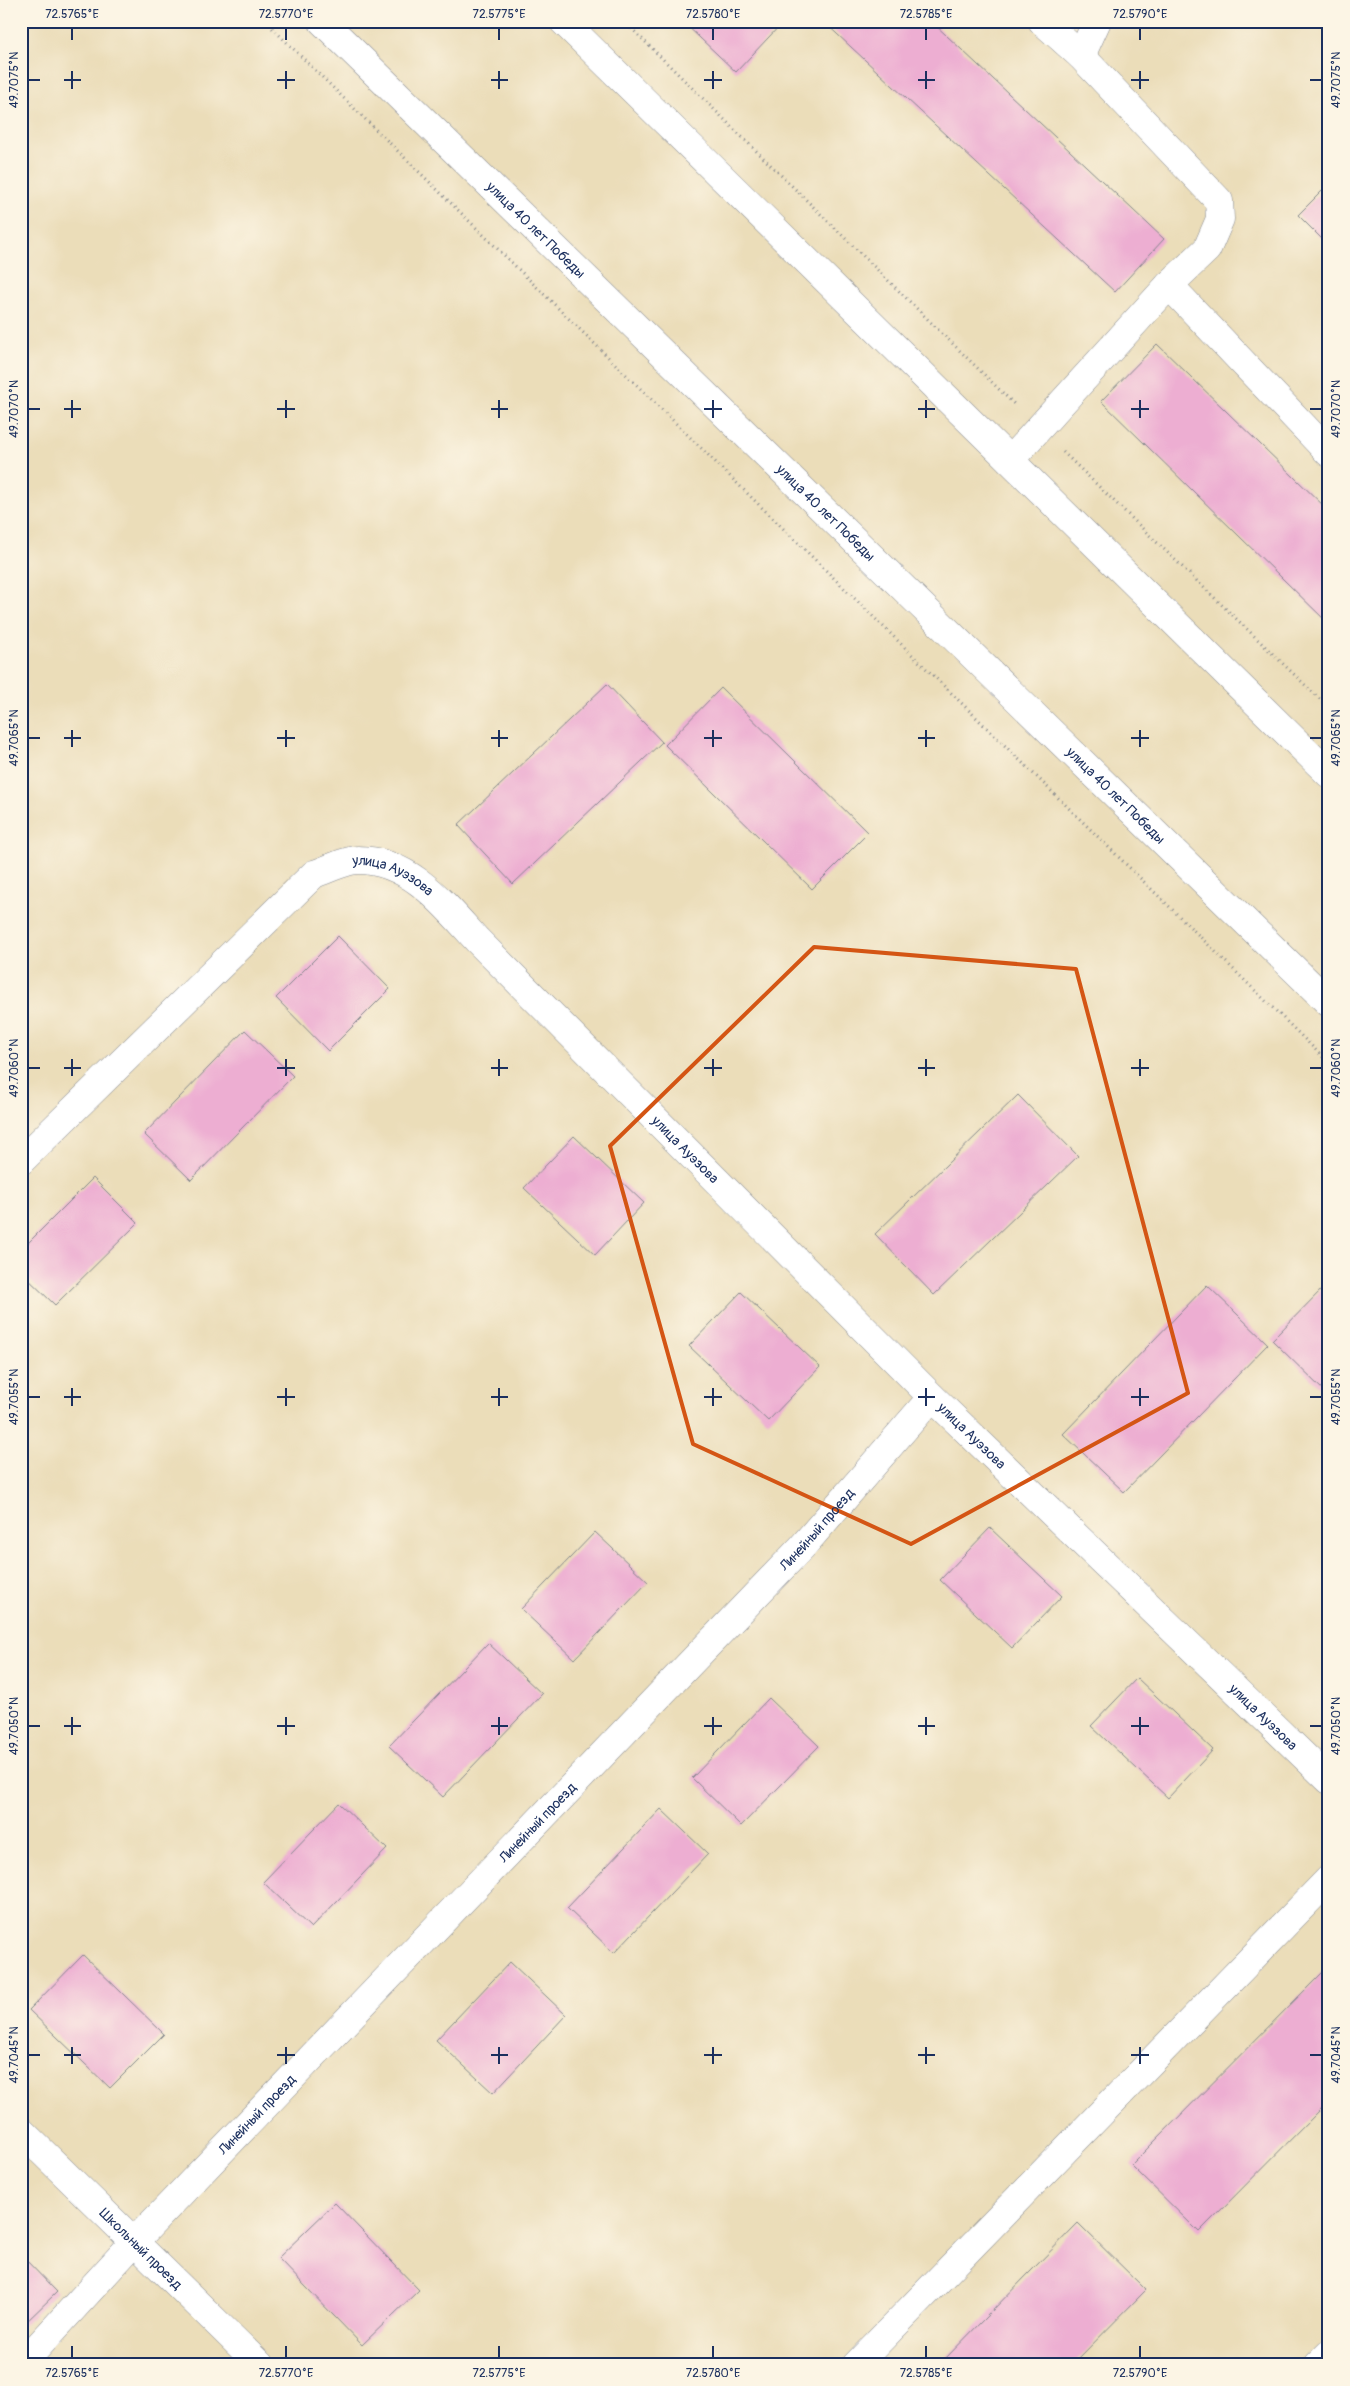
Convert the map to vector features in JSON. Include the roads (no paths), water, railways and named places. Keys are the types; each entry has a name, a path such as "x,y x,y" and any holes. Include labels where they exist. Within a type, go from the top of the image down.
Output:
{"street":[{"name":"улица 40 лет Победы","path":"322,21 1329,1003"},
{"path":"563,21 1329,774"},
{"path":"1010,460 1169,286 1207,248 1220,219 1219,201 1081,56 1042,21"},
{"path":"1081,56 1097,21"},
{"path":"1169,286 1329,453"},
{"name":"улица Ауэзова","path":"21,1161 314,874 357,860 387,864 432,891 477,940 932,1397 1329,1780"},
{"name":"Линейный проезд","path":"21,2365 136,2241 802,1547 932,1397"},
{"path":"856,2365 1329,1878"},
{"name":"Школьный проезд","path":"21,2131 136,2241 260,2365"},
{"path":"1318,2365 1329,2354"}]}
